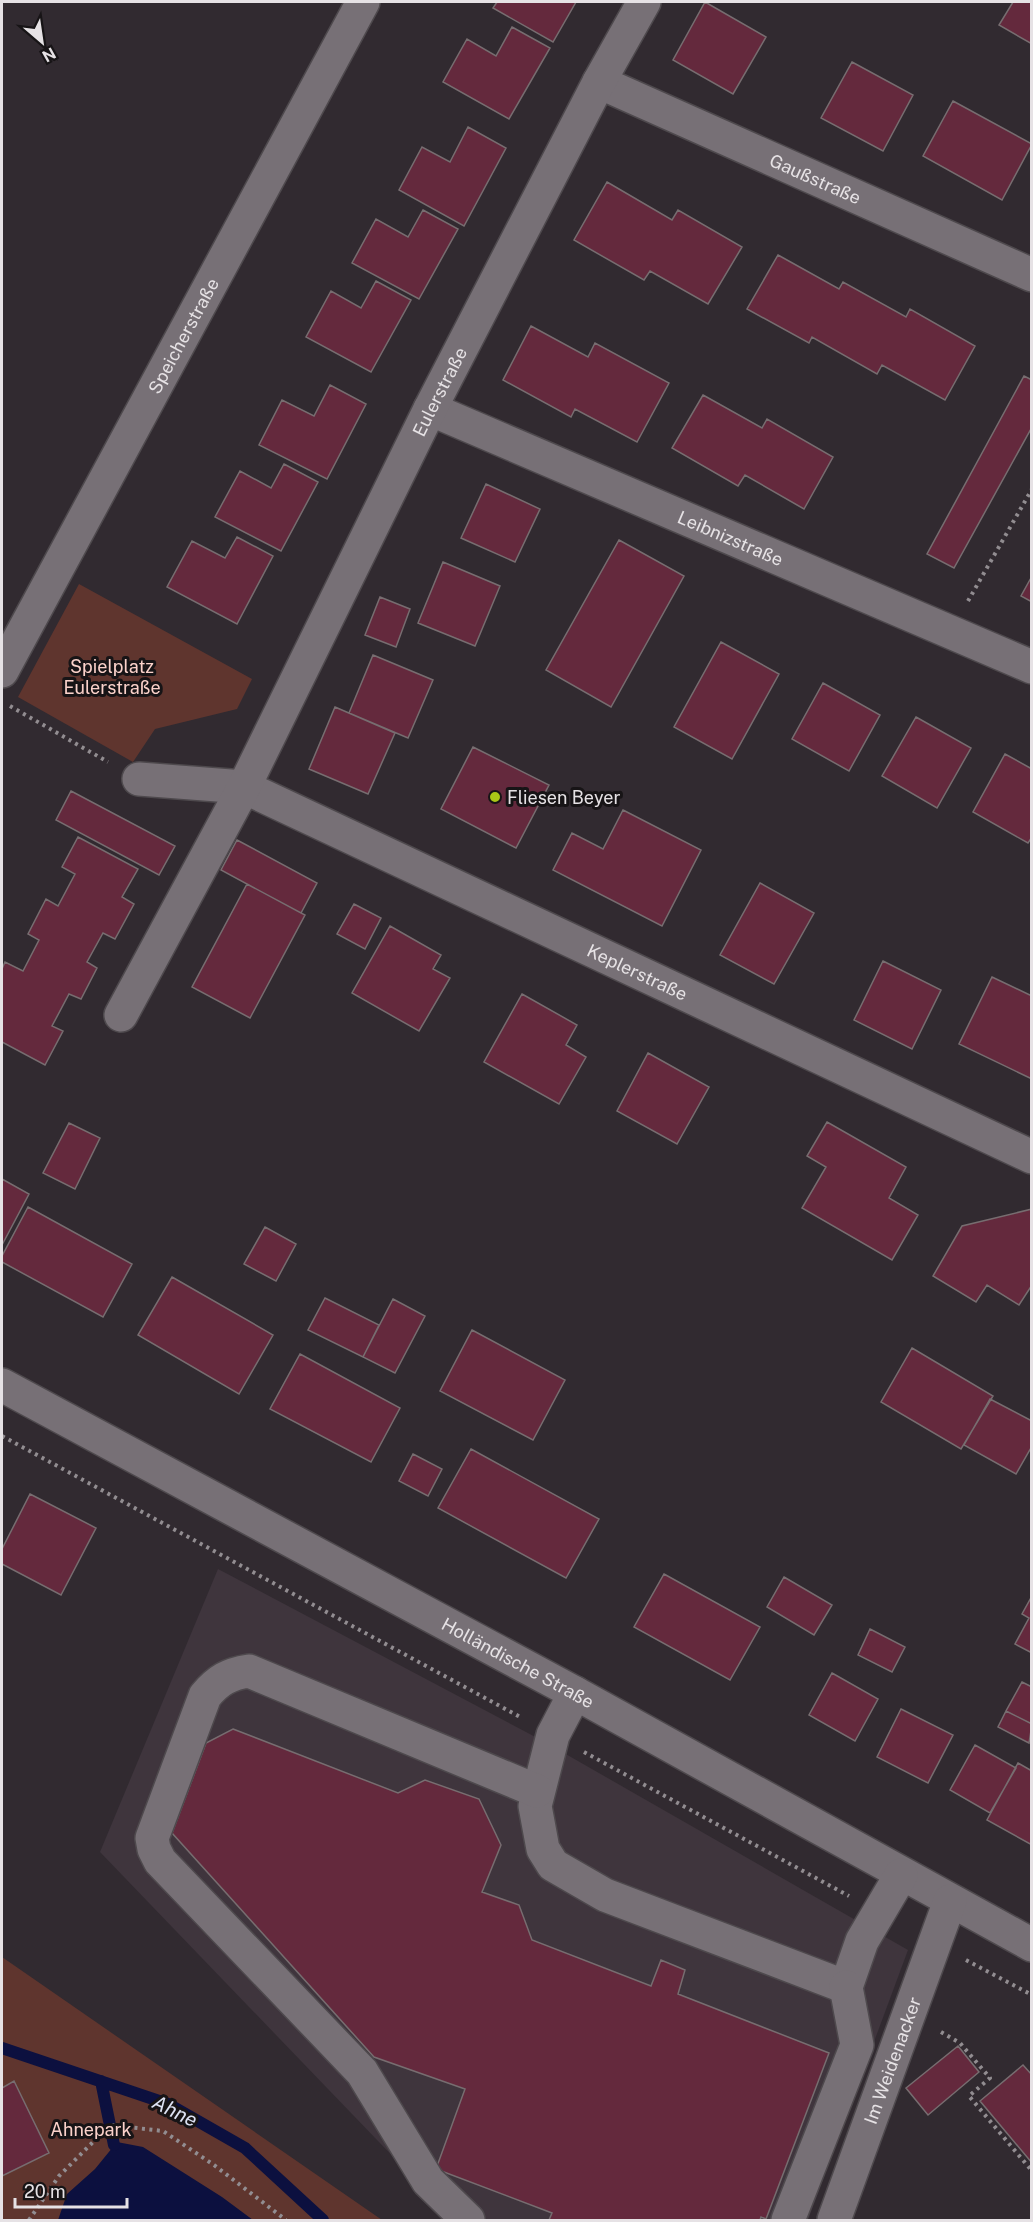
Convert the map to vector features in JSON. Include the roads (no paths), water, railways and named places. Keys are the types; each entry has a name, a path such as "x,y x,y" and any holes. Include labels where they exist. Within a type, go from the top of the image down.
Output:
{"street":[{"name":"Speicherstraße","path":"2,671 363,2"},
{"name":"Eulerstraße","path":"121,1015 244,787 430,409 599,82 644,2"},
{"name":"Gaußstraße","path":"599,82 1032,275"},
{"name":"Leibnizstraße","path":"430,409 1032,667"},
{"path":"139,779 244,787"},
{"name":"Keplerstraße","path":"244,787 1032,1157"},
{"name":"Holländische Straße","path":"2,1385 575,1693 901,1875 1032,1945"},
{"path":"468,2220 428,2181 362,2072 160,1861 152,1838 205,1696 216,1683 232,1674 249,1671 537,1791"},
{"path":"575,1693 553,1735 535,1806 543,1849 553,1865 605,1895 846,1987"},
{"path":"788,2220 857,2044 846,1987 862,1941 901,1875"},
{"name":"Im Weidenacker","path":"834,2220 950,1901"}],"waterway":[{"name":"Ahne","path":"2,2048 168,2104 245,2148 323,2220"},
{"path":"101,2081 114,2145"}],"place":[{"name":"Fliesen Beyer","path":"495,797"}],"park label":[{"name":"Spielplatz Eulerstraße","path":"112,676"},
{"name":"Ahnepark","path":"91,2129"}]}
